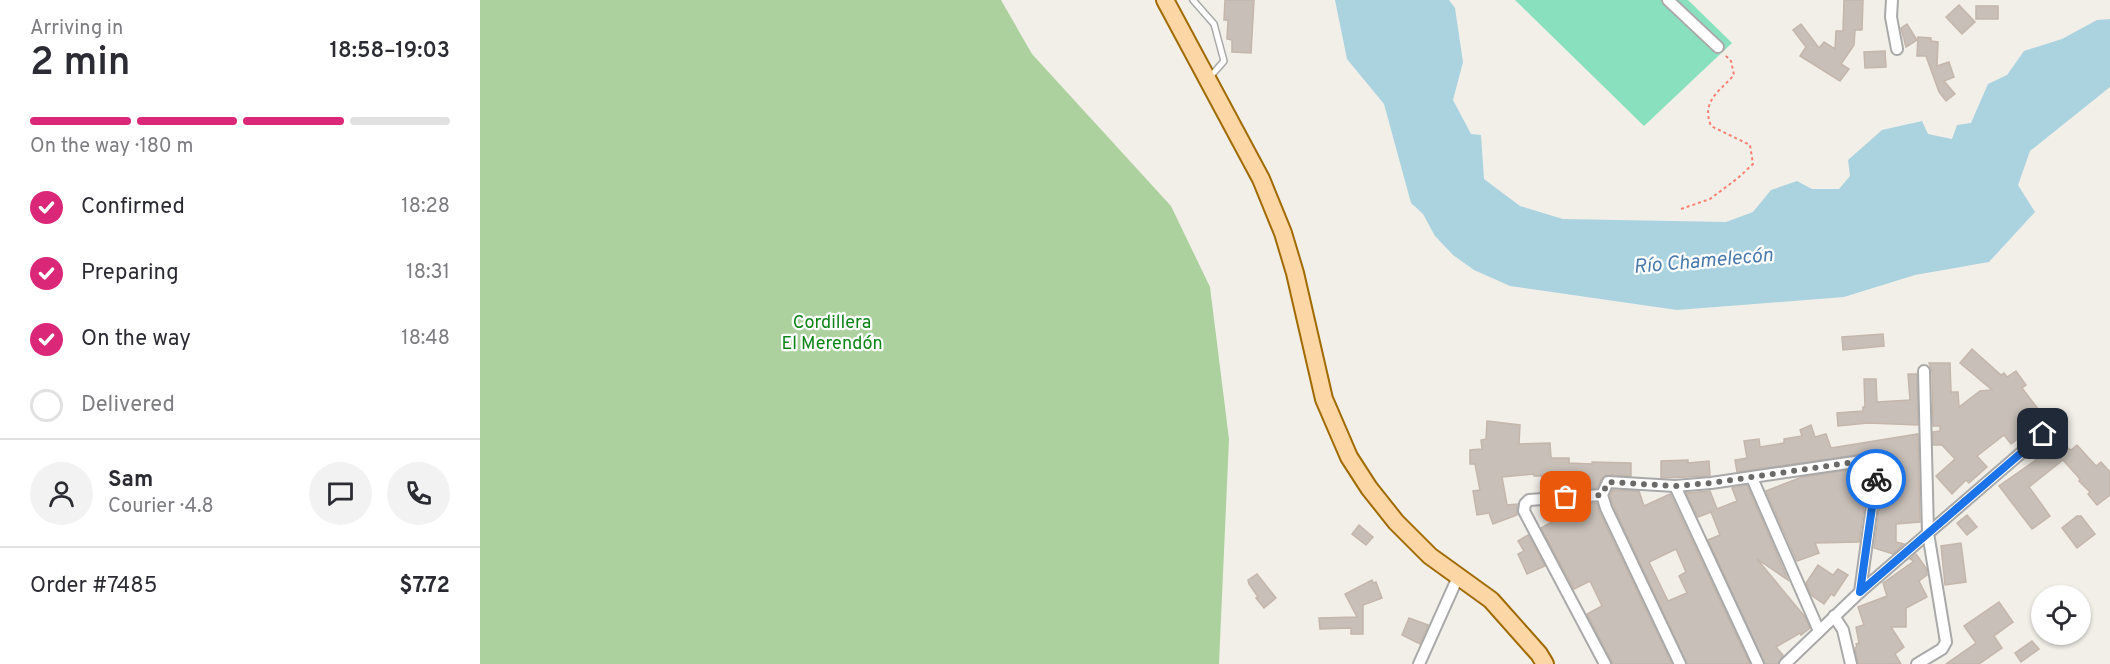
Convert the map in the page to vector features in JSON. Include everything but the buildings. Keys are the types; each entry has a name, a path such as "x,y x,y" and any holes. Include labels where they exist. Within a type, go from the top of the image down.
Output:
{"main road":[{"path":"1169,1 1261,179 1283,232 1295,273 1324,399 1349,457 1368,488 1396,522 1430,556 1491,600 1539,654 1545,664"}],"street":[{"path":"1668,0 1718,47"},
{"path":"1892,0 1891,17 1897,49"},
{"path":"1917,664 1942,649 1946,642 1928,533 1924,371"},
{"path":"1785,664 1860,592 2043,434"},
{"path":"1680,664 1606,508 1602,495 1608,482 1675,486 1752,478 1875,459 1877,460 1860,592"},
{"path":"1752,478 1819,631"},
{"path":"1675,486 1758,664"},
{"path":"1602,495 1529,500 1525,504 1524,511 1605,664"},
{"path":"1419,664 1458,577"},
{"path":"1834,616 1843,630 1851,664"}],"lane":[{"path":"1193,0 1214,24 1224,61 1208,80"}],"path":[{"path":"1681,209 1710,199 1753,164 1750,145 1711,126 1706,114 1711,99 1734,75 1731,61 1718,47"}],"green space":[{"name":"Cordillera El Merendón","path":"480,0 1001,0 1032,54 1171,206 1210,287 1229,439 1219,664 480,664"},
{"path":"1515,0 1688,0 1732,43 1644,126"}],"water":[{"name":"Río Chamelecón","path":"1335,0 1449,0 1455,8 1463,62 1453,100 1471,134 1481,135 1484,179 1520,206 1563,219 1726,222 1753,212 1771,190 1797,181 1812,189 1839,189 1850,176 1848,160 1882,130 1922,121 1928,134 1952,139 1957,125 1971,123 1988,84 2007,75 2024,51 2062,39 2097,20 2110,19 2110,87 2030,151 2018,185 2035,212 1989,262 1915,275 1844,297 1677,310 1510,286 1474,270 1453,255 1435,236 1423,214 1411,203 1384,104 1347,59"}],"way so far":[{"path":"1566,497 1602,495 1608,482 1675,486 1711,483 1875,459 1878,463 1876,479"}],"route":[{"path":"1876,479 1860,592 2043,434"}]}
